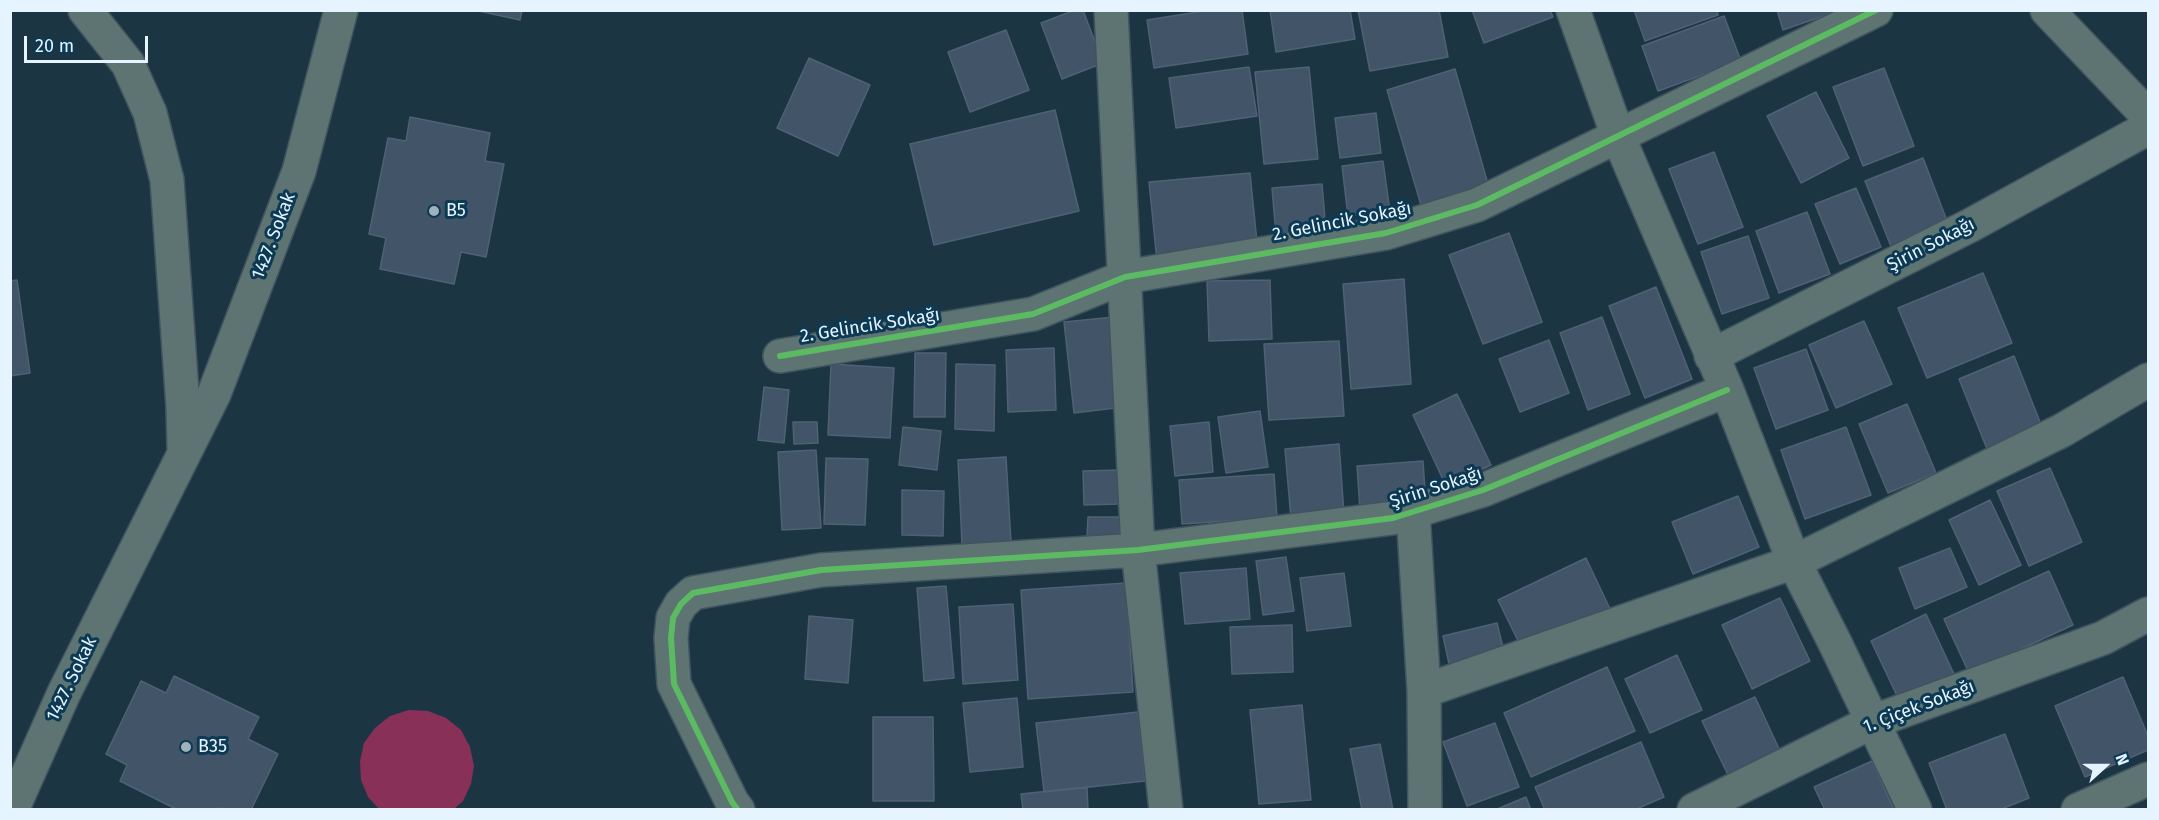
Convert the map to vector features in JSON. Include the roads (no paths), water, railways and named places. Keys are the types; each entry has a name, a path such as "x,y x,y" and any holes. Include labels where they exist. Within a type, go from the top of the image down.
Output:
{"street":[{"name":"1427. Sokak","path":"85,10 128,64 150,113 167,180 183,407 184,453"},
{"name":"1427. Sokak","path":"12,810 69,682 214,394 299,171 341,10"},
{"path":"1111,10 1138,550 1166,810"},
{"path":"1573,10 1618,136 1727,390 1794,562 1915,810"},
{"name":"2. Gelincik Sokağı","path":"780,356 1033,314 1125,277 1386,232 1477,205 1876,10"},
{"path":"2047,10 2148,116"},
{"name":"Şirin Sokağı","path":"1711,356 1971,225 2148,128"},
{"path":"1424,692 1794,562 2061,430 2148,381"},
{"name":"Şirin Sokağı","path":"738,810 674,684 671,638 673,618 681,604 693,593 820,570 1138,550 1393,518 1483,490 1727,390"},
{"path":"1413,512 1424,692 1425,810"},
{"name":"1. Çiçek Sokağı","path":"1694,810 1872,722 2103,638 2148,614"},
{"path":"2078,810 2148,779"}],"place":[{"name":"B5","path":"434,211"},
{"name":"B35","path":"186,747"}]}
